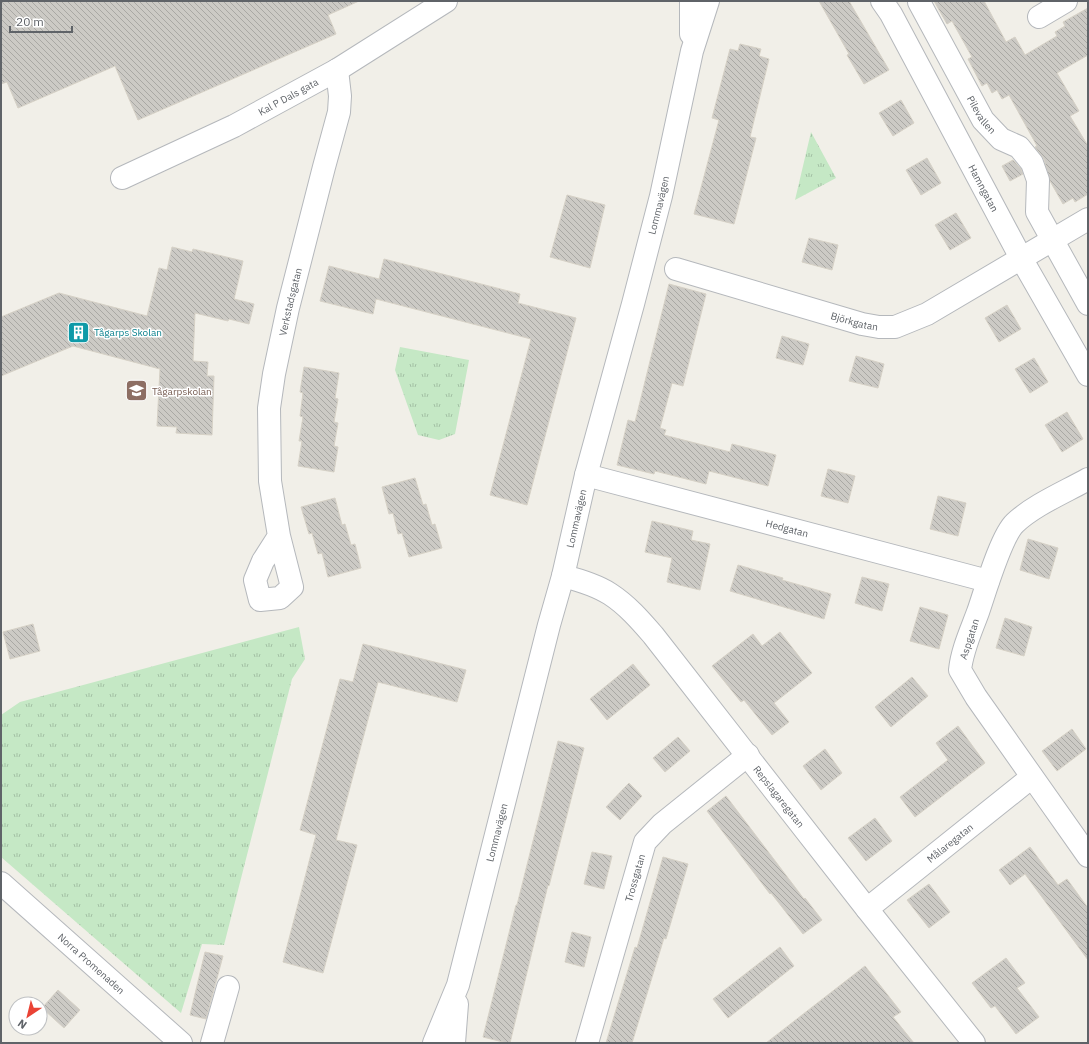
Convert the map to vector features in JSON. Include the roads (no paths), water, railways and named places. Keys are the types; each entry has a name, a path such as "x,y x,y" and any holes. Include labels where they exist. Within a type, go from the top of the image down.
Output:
{"street":[{"name":"Kal P Dals gata","path":"122,178 234,126 337,70 446,1"},
{"name":"Lommavägen","path":"691,1 692,51"},
{"name":"Lommavägen","path":"434,1043 458,985 549,625 563,576 586,476 661,196 692,51 708,1"},
{"name":"Hamngatan","path":"882,1 891,14 1021,258 1088,375"},
{"path":"1039,18 1066,1"},
{"name":"Pilevallen","path":"919,2 983,120 1001,139 1019,147 1032,163 1038,180 1036,212 1088,304"},
{"name":"Verkstadsgatan","path":"279,536 270,481 269,408 274,374 288,308 339,112 340,96 337,70"},
{"path":"1021,258 1088,219"},
{"name":"Björkgatan","path":"676,269 862,324 879,327 895,326 927,314 1021,258"},
{"name":"Hedgatan","path":"586,476 988,582"},
{"name":"Aspgatan","path":"1088,479 1028,513 1014,524 1003,542 988,582 962,655 960,670 971,690 1088,856"},
{"name":"Repslagaregatan","path":"563,576 585,582 610,594 634,614 653,635 974,1043"},
{"name":"Trossgatan","path":"587,1043 645,842 662,824 748,755"},
{"name":"Målaregatan","path":"868,909 1032,777"},
{"name":"Norra Promenaden","path":"1,883 181,1043"},
{"name":"Lommavägen","path":"454,1043 458,985"},
{"path":"212,1043 228,987"}],"place":[{"name":"Tågarps Skolan","path":"78,332"},
{"name":"Tågarpskolan","path":"136,391"}]}
